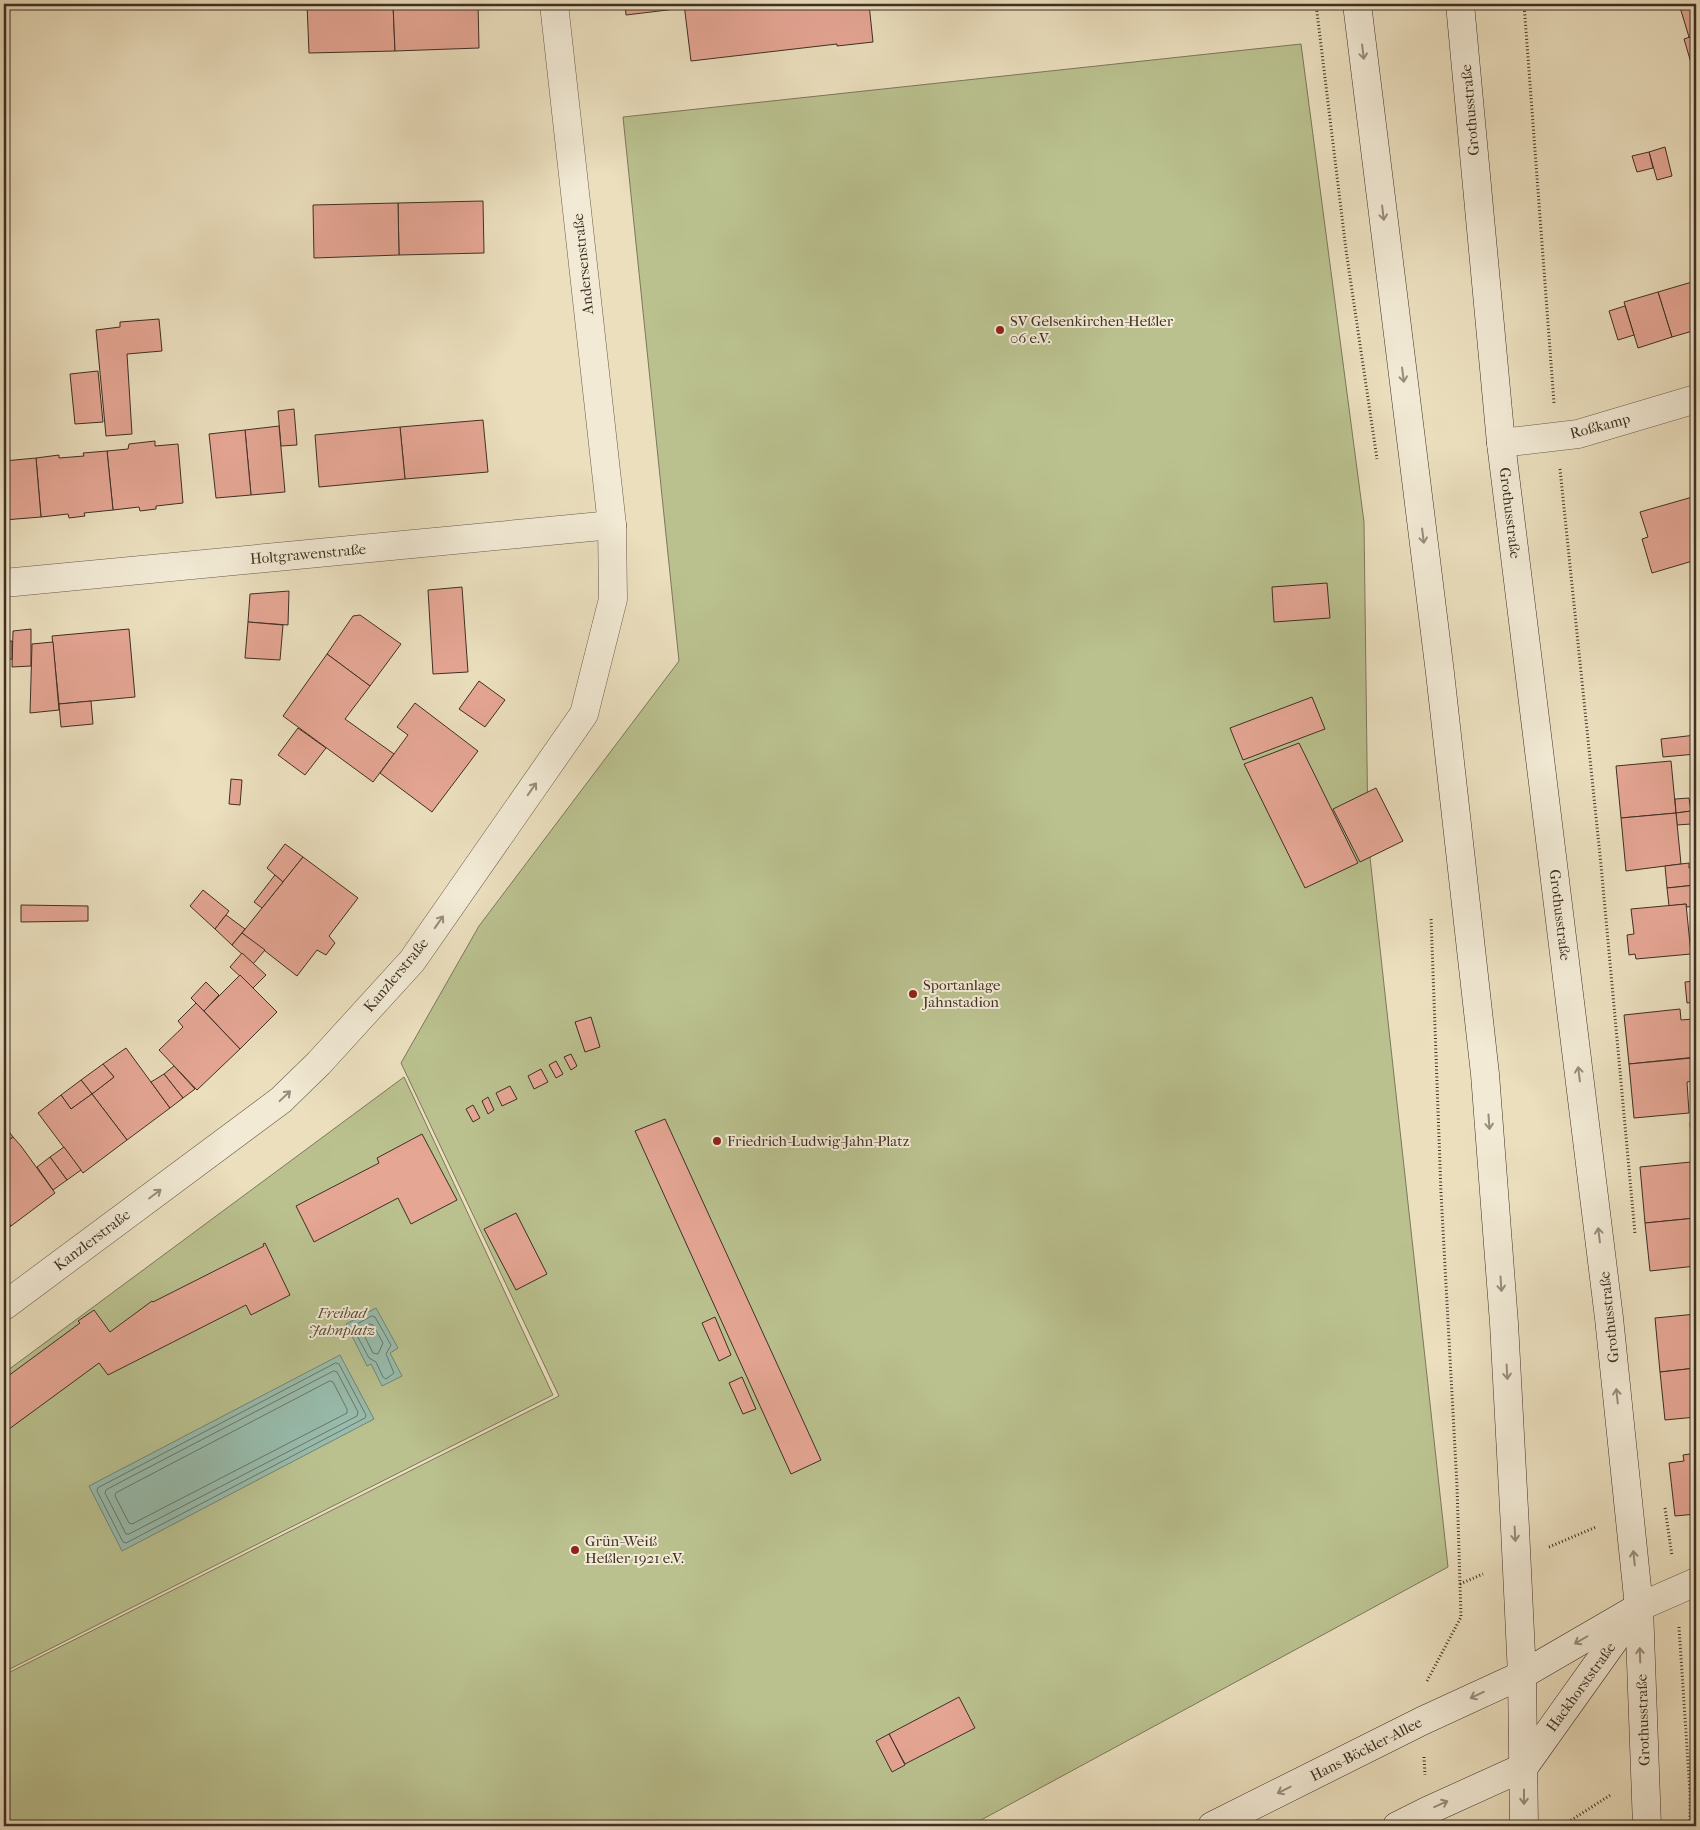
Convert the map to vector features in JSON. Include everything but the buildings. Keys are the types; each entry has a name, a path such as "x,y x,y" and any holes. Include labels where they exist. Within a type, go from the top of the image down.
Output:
{"main road":[{"name":"Andersenstraße","path":"554,4 612,525"},
{"path":"1357,4 1440,673 1485,1074 1504,1323 1522,1675 1524,1826"},
{"name":"Grothusstraße","path":"1460,4 1501,443 1608,1308 1638,1606 1647,1826"},
{"name":"Roßkamp","path":"1501,443 1578,434 1696,399"},
{"name":"Holtgrawenstraße","path":"4,583 612,525"},
{"name":"Kanzlerstraße","path":"4,1306 281,1100 319,1063 412,961 584,714 613,599 612,525"},
{"name":"Hackhorststraße","path":"1522,1675 1638,1606 1696,1582"},
{"name":"Hackhorststraße","path":"1524,1767 1638,1606"},
{"name":"Hans-Böckler-Allee","path":"1212,1826 1422,1721 1522,1675"},
{"path":"1397,1826 1427,1810 1524,1767"}],"path":[{"path":"1316,4 1346,250 1378,468"},
{"path":"1524,4 1554,403"},
{"path":"1559,460 1601,865 1636,1239"},
{"path":"1425,1686 1461,1617 1457,1486 1441,1193 1430,911"},
{"path":"1664,1500 1671,1545"},
{"path":"1558,1543 1600,1526"},
{"path":"1460,1584 1478,1576"},
{"path":"1679,1624 1690,1792 1690,1826"},
{"path":"1424,1752 1425,1775"},
{"path":"1562,1826 1608,1797"}],"green space":[{"name":"Sportanlage Jahnstadion","path":"1301,44 1364,522 1368,839 1448,1567 970,1826 4,1826 4,1675 559,1396 401,1063 479,926 679,661 623,117"},
{"name":"Freibad Jahnplatz","path":"404,1077 553,1395 4,1672 4,1373"}],"water":[{"path":"376,1308 398,1348 390,1353 402,1376 382,1386 371,1364 367,1366 346,1324"},
{"path":"340,1355 374,1419 122,1551 89,1486"}],"place":[{"name":"SV Gelsenkirchen-Heßler 06 e.V.","path":"1000,330"},
{"name":"Sportanlage Jahnstadion","path":"913,994"},
{"name":"Friedrich-Ludwig-Jahn-Platz","path":"717,1141"},
{"name":"Grün-Weiß Heßler 1921 e.V.","path":"575,1550"}]}
